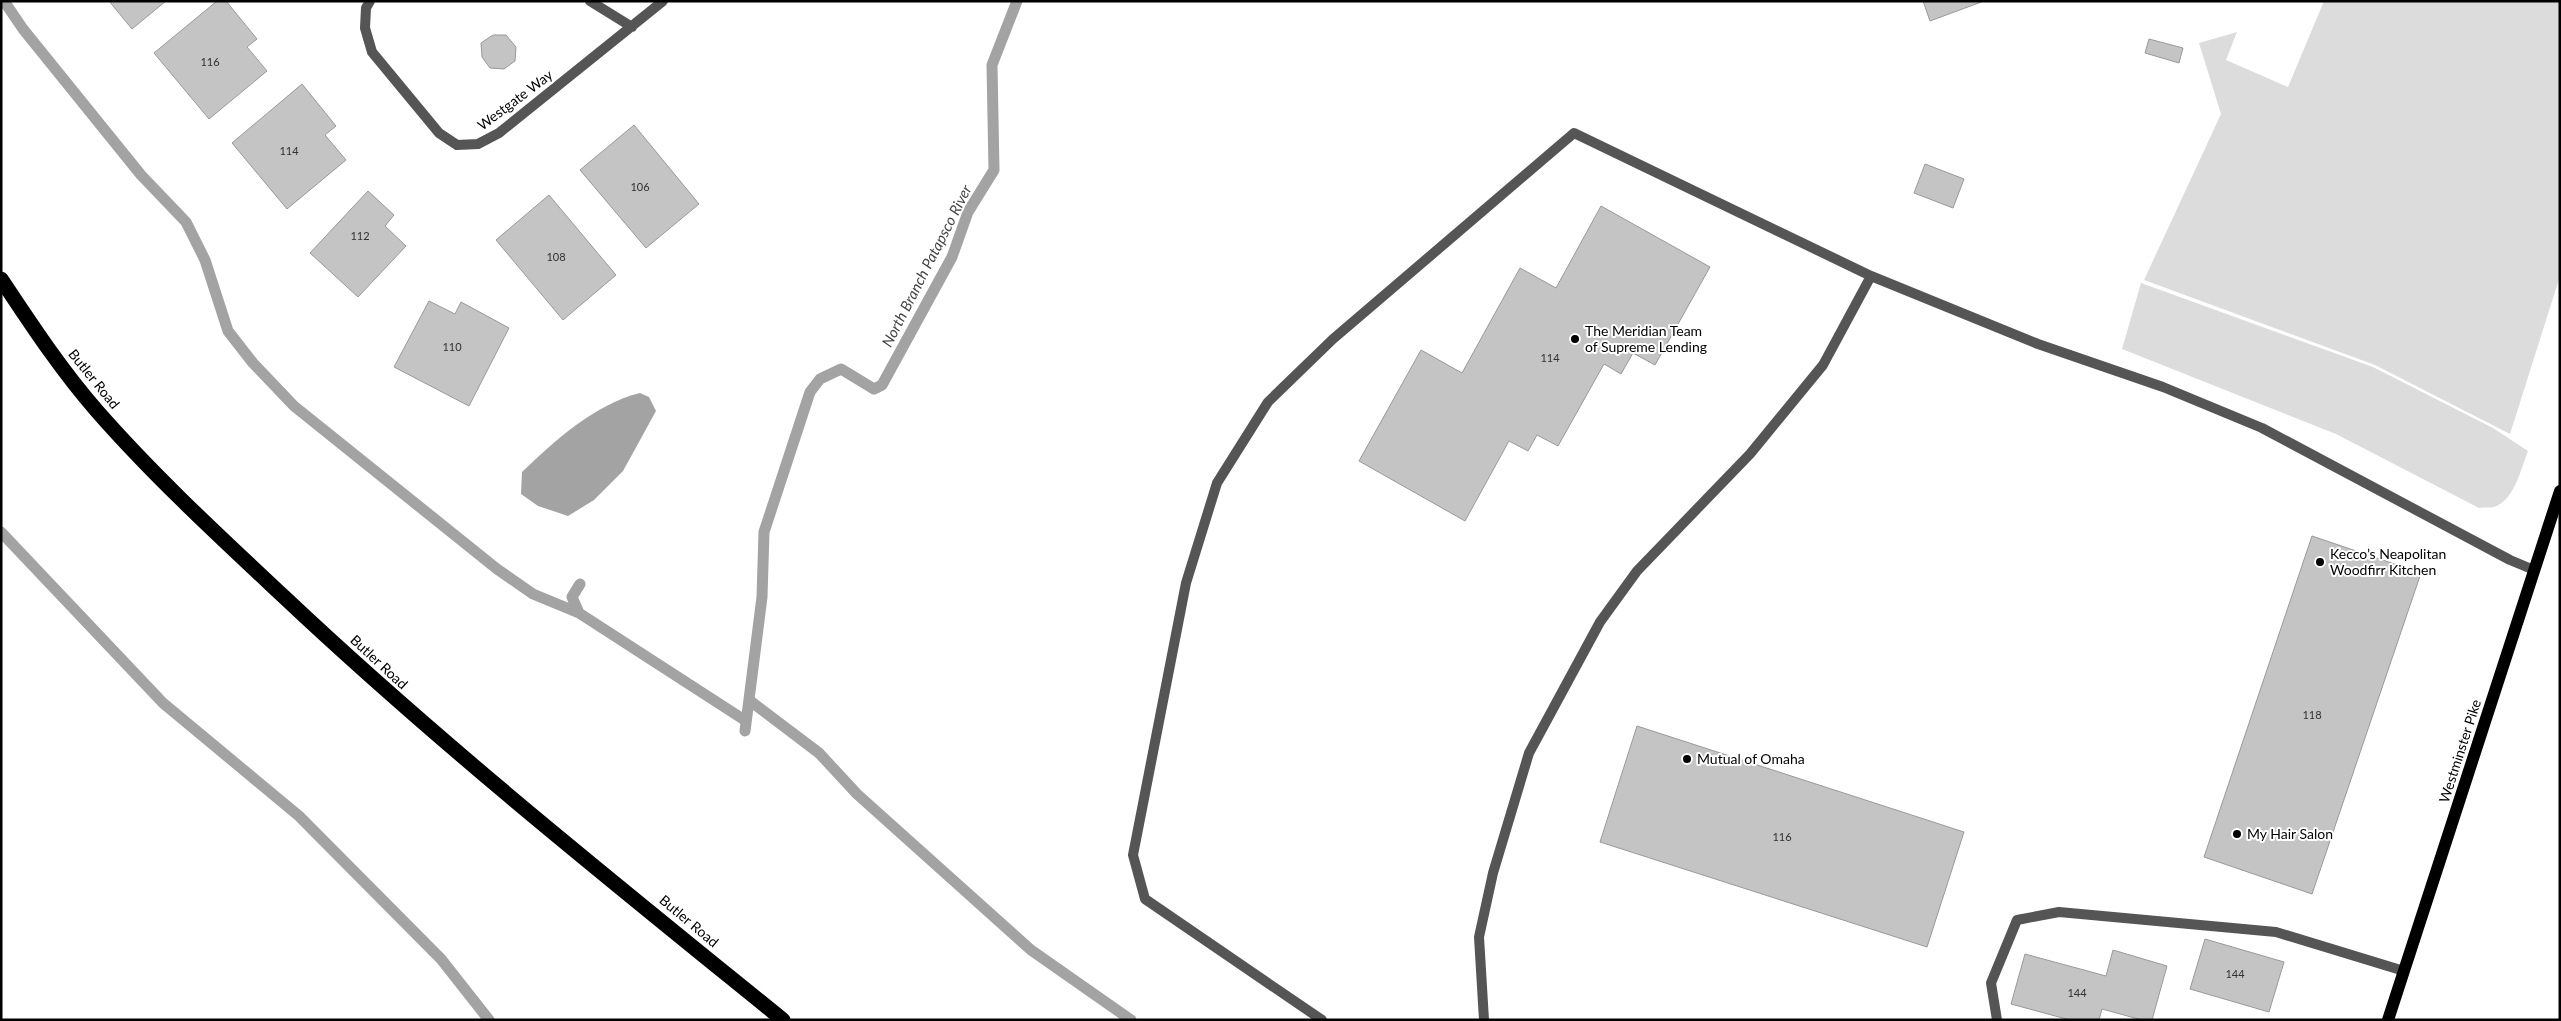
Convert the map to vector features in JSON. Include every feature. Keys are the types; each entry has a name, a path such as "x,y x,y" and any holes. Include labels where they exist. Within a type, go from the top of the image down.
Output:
{"highway":[{"name":"Butler Road","path":"1,279 34,329 96,411 171,489 245,560 400,704 783,1020"}],"main road":[{"name":"Westminster Pike","path":"2388,1020 2560,491"}],"street":[{"name":"Westgate Way","path":"370,1 366,8 366,28 372,52 439,133 457,145 478,144 500,133 663,1"},
{"path":"590,1 632,27"},
{"path":"1322,1020 1145,899 1133,855 1186,583 1217,483 1268,402 1333,339 1574,134 1871,276 2038,344 2163,387 2262,428 2510,560 2534,570"},
{"path":"1484,1020 1479,937 1493,873 1529,753 1600,622 1637,571 1750,454 1823,365 1871,276"},
{"path":"1997,1020 1991,983 2017,920 2059,912 2276,932 2404,971"}],"shaded area":[{"path":"2324,1 2560,1 2560,276 2510,434 2375,365 2144,280 2221,114 2199,43 2237,32 2226,60 2288,87"},
{"path":"2141,283 2373,367 2493,428 2528,451 2512,491 2507,498 2494,507 2479,508 2336,434 2122,349"},
{"path":"640,393 649,397 656,411 623,471 594,500 568,516 538,506 521,494 522,472 562,436 607,406 623,398"}],"building":[{"path":"109,1 166,1 132,29"},
{"path":"217,1 226,1 257,39 247,47 267,71 209,119 154,53"},
{"path":"1923,1 1984,1 1930,21"},
{"path":"493,35 506,35 516,47 515,61 504,69 490,68 482,57 481,43"},
{"path":"2149,39 2183,48 2179,63 2145,53"},
{"path":"302,84 336,126 325,135 346,160 287,209 232,143"},
{"path":"634,125 699,204 646,248 580,170"},
{"path":"1925,164 1964,179 1953,208 1914,193"},
{"path":"368,191 394,215 385,226 406,246 358,297 310,253"},
{"path":"549,195 616,275 563,320 496,240"},
{"path":"1601,206 1710,267 1655,365 1633,353 1621,374 1604,364 1558,446 1537,435 1528,451 1509,441 1465,521 1359,461 1421,350 1462,373 1520,268 1556,288"},
{"path":"429,301 455,314 461,302 509,328 469,406 394,367"},
{"path":"2312,536 2421,573 2312,894 2204,857"},
{"path":"1637,726 1964,832 1927,947 1600,842"},
{"path":"2205,939 2284,962 2269,1012 2190,989"},
{"path":"2113,950 2167,966 2152,1020 2142,1020 2102,1009 2099,1020 2070,1020 2011,1004 2025,954 2106,976"}],"waterway":[{"path":"4,1 23,29 141,175 186,222 205,260 228,331 253,363 294,406 497,569 533,594 579,613 746,721"},
{"name":"North Branch Patapsco River","path":"745,731 762,597 764,532 810,392 820,379 841,369 874,389 882,385 952,257 968,212 994,170 992,65 1017,1"},
{"path":"1,532 163,703 299,816 441,959 489,1020"},
{"path":"579,613 572,597 580,584"},
{"path":"749,700 819,753 857,794 1031,950 1131,1020"}],"place":[{"name":"The Meridian Team of Supreme Lending","path":"1575,339"},
{"name":"Kecco’s Neapolitan Woodfirr Kitchen","path":"2320,562"},
{"name":"Mutual of Omaha","path":"1687,759"},
{"name":"My Hair Salon","path":"2237,834"}]}
